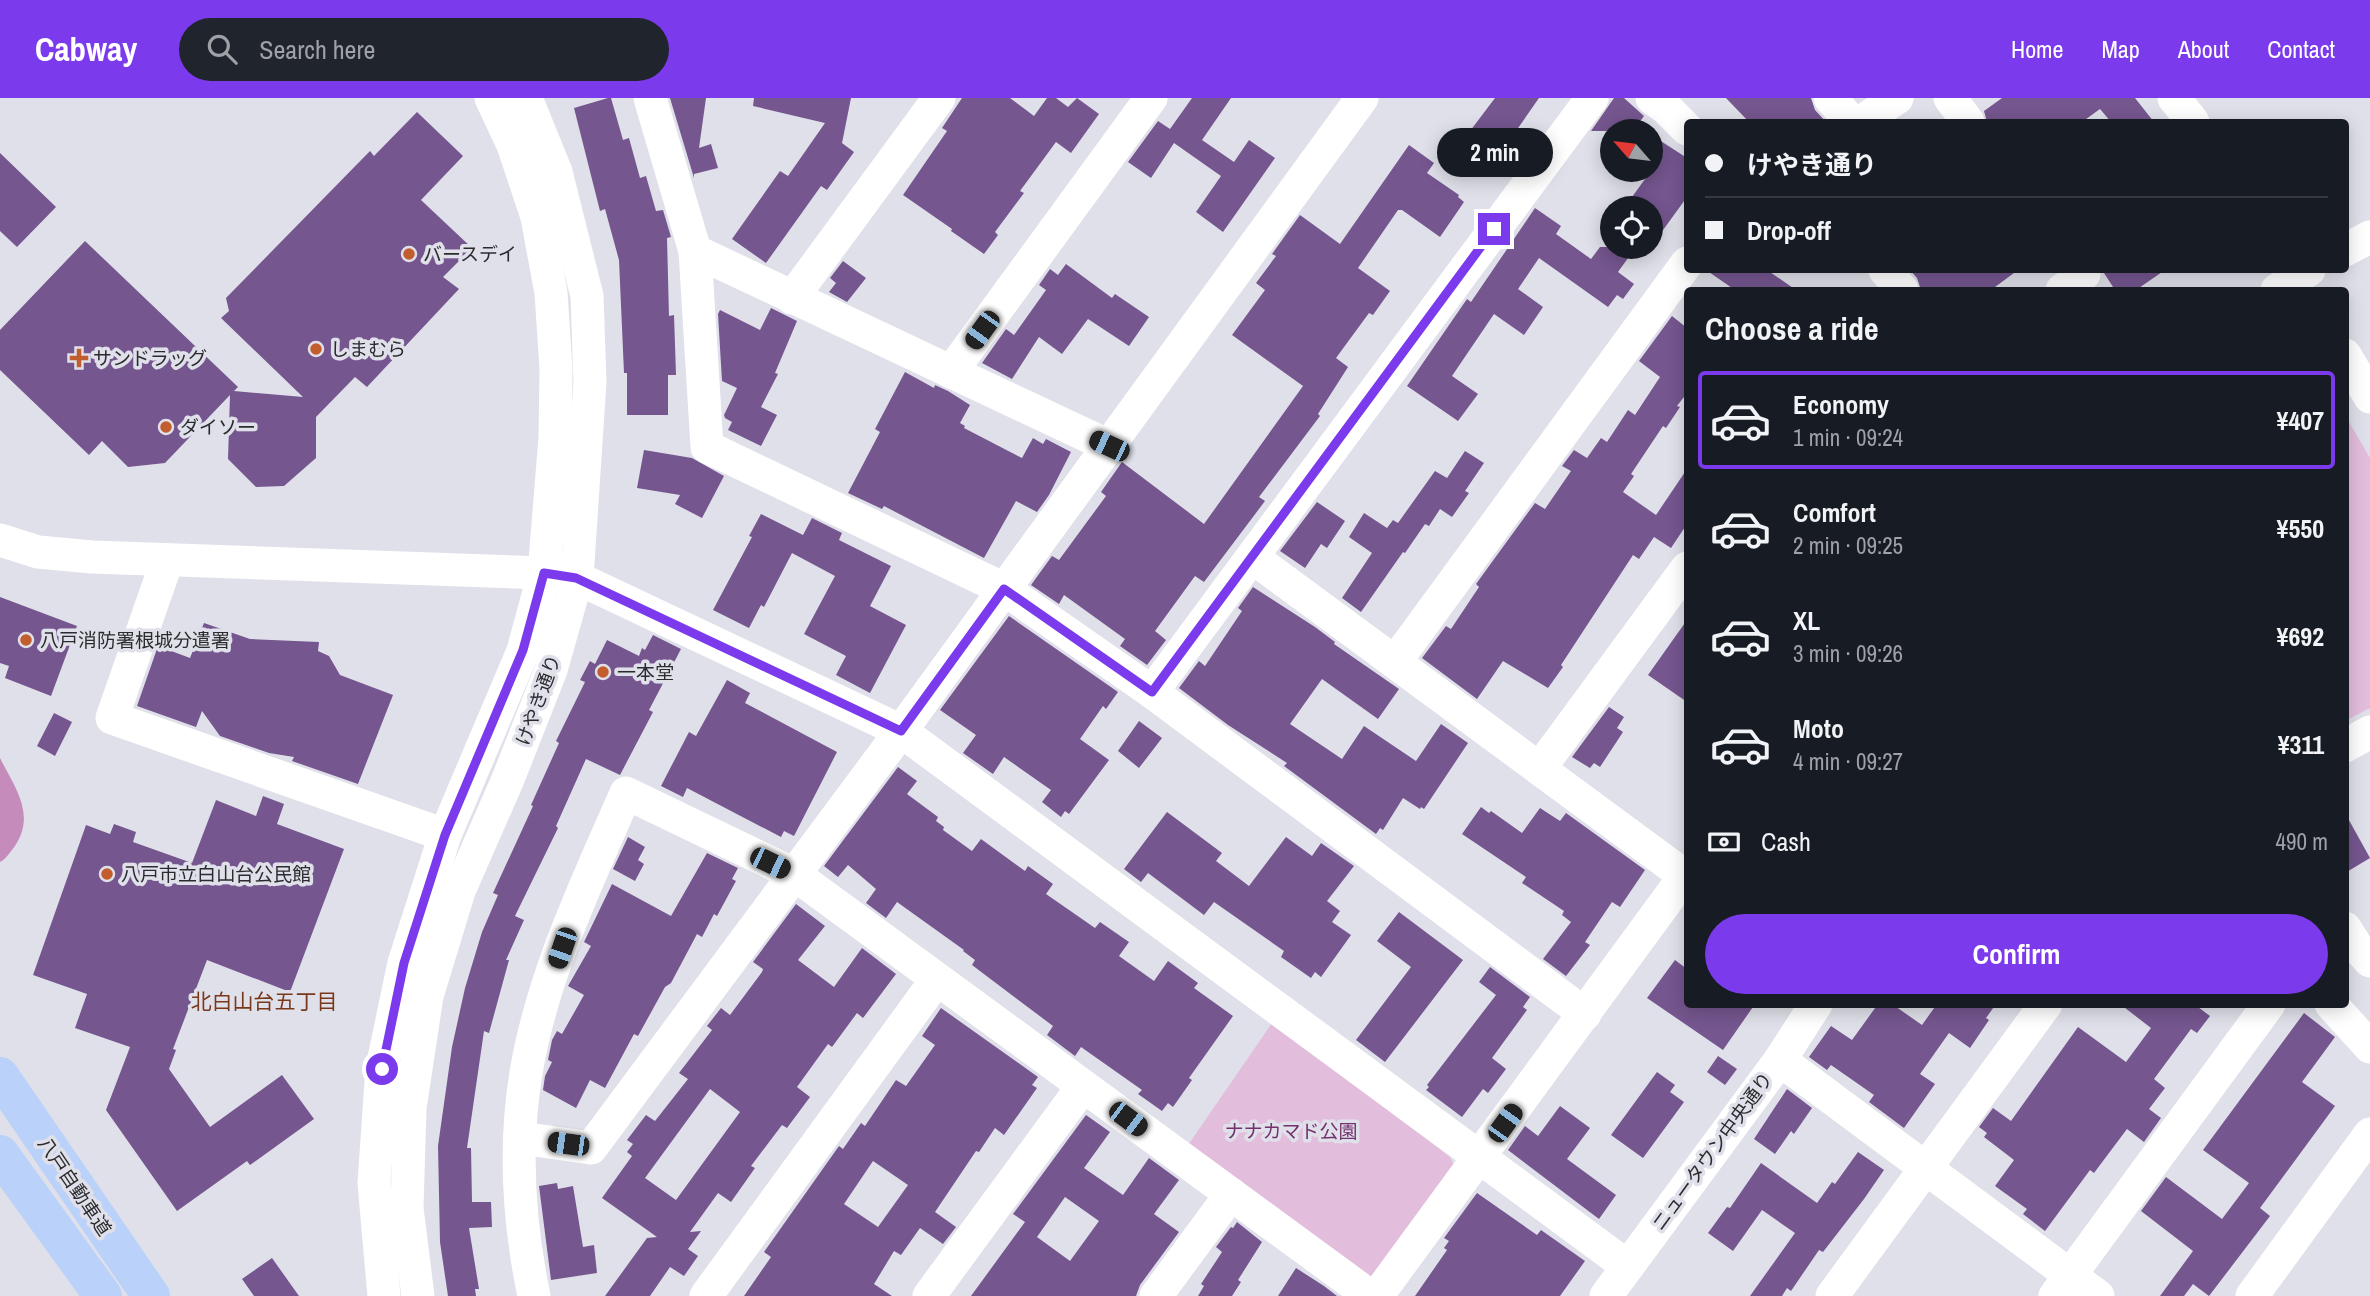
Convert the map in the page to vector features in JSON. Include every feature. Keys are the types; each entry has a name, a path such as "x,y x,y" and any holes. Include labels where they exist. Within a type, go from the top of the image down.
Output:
{"highway":[{"name":"八戸自動車道","path":"0,1076 151,1296"},
{"name":"八戸自動車道","path":"0,1154 103,1296"}],"street":[{"name":"けやき通り","path":"384,1296 374,1183 382,1069 404,963 445,835 523,650 544,573 555,438 556,369 551,293 537,217 513,145 491,98"},
{"name":"けやき通り","path":"418,1296 407,1209 410,1108 427,996 459,891 508,779 551,670 576,578 590,382 587,296 555,172 526,98"},
{"path":"650,98 695,251 708,447 1004,589 1152,692 1584,1014"},
{"path":"792,298 939,98"},
{"path":"951,372 1151,98"},
{"path":"521,1138 591,1148 901,731 1362,98"},
{"path":"1152,692 1591,98"},
{"path":"1652,98 1684,127"},
{"path":"1830,98 1849,119"},
{"path":"1866,119 1897,98"},
{"path":"1950,98 1966,119"},
{"path":"2174,98 2191,119"},
{"path":"2349,248 2370,237"},
{"path":"695,251 1109,446"},
{"path":"1395,662 1684,267"},
{"path":"1888,273 1899,287"},
{"path":"2349,362 2370,397"},
{"path":"0,540 38,552 167,561 544,573 576,578 901,731 1627,1266"},
{"path":"1252,557 1684,873"},
{"path":"167,561 112,718 445,835"},
{"path":"1540,768 1684,572"},
{"path":"2349,744 2370,732"},
{"path":"534,1296 527,1263 520,1195 526,1074 540,1011 594,867 626,793 794,874 1370,1296"},
{"path":"1377,1296 1684,877"},
{"path":"2349,934 2370,961"},
{"path":"706,1296 937,979"},
{"name":"ニュータウン中央通り","path":"1606,1296 1780,1060 1813,1008"},
{"path":"1832,1296 2043,1008"},
{"path":"2062,1286 2266,1008"},
{"path":"2335,1008 2370,1047"},
{"path":"1780,1060 1926,1168 2062,1286 2098,1296"},
{"path":"929,1296 1083,1086"},
{"path":"2252,1296 2370,1134"},
{"path":"1156,1296 1231,1194"}],"green space":[{"path":"2349,422 2370,458 2370,708 2349,719"},
{"name":"ナナカマド公園","path":"1272,1023 1450,1157 1456,1169 1374,1279 1186,1148"}],"shaded area":[{"path":"0,758 21,801 24,823 15,846 0,862"}],"building":[{"path":"611,98 623,140 629,138 640,178 646,176 656,211 663,210 671,237 667,238 669,316 674,315 676,375 668,375 668,415 627,415 627,373 624,373 619,260 605,209 600,211 574,108"},
{"path":"670,98 706,98 699,148 711,144 718,168 694,174 694,178"},
{"path":"754,98 851,98 842,143 854,152 827,190 821,186 766,263 732,239 780,171 788,176 825,123 753,106"},
{"path":"962,98 1010,98 1034,116 1047,98 1056,98 1068,107 1077,98 1099,114 1071,153 1056,142 1020,191 1024,193 995,232 998,235 984,254 903,195 947,131 942,128"},
{"path":"1192,98 1231,98 1202,140 1234,162 1249,140 1275,158 1223,232 1196,212 1221,176 1174,143 1151,178 1128,162 1158,121 1170,129"},
{"path":"1495,98 1539,98 1501,159 1467,135"},
{"path":"1614,98 1624,98 1644,116 1642,119 1600,119 1600,131 1591,131"},
{"path":"1726,98 1811,98 1815,110 1823,119 1746,119"},
{"path":"2002,98 2135,98 2152,119 2108,119 2100,109 2086,119 1986,119 1984,111"},
{"path":"417,112 463,156 421,200 472,248 443,277 459,289 367,387 355,377 316,417 316,458 284,486 256,487 228,459 230,395 165,463 128,467 102,441 89,455 0,370 0,330 85,241 238,387 234,391 303,397 221,318 229,311 226,298 370,151 374,156"},
{"path":"1663,142 1684,156 1684,201 1663,230 1663,196 1633,196 1643,182 1663,182"},
{"path":"1409,145 1434,163 1427,173 1459,195 1464,202 1440,237 1402,210 1398,210 1358,268 1390,291 1373,315 1369,313 1336,358 1348,367 1318,414 1320,416 1259,497 1265,501 1204,582 1195,576 1155,631 1166,640 1147,665 1120,646 1125,639 1064,595 1059,604 1031,585 1052,556 1059,560 1106,496 1101,492 1122,462 1204,524 1303,386 1232,335 1265,290 1256,283 1276,256 1272,254 1300,215 1340,244"},
{"path":"0,153 56,207 17,247 0,231"},
{"path":"1535,208 1561,226 1556,234 1591,259 1600,247 1600,259 1627,259 1618,272 1634,284 1623,299 1617,295 1608,307 1539,258 1518,289 1543,307 1524,335 1494,314 1452,376 1478,394 1458,421 1407,386 1467,299 1471,302"},
{"path":"843,261 866,278 847,302 829,292 836,283 830,278"},
{"path":"1066,264 1112,298 1115,294 1149,317 1129,346 1088,319 1062,354 1039,337 1012,379 982,363 1006,329 1014,335 1046,290 1039,285 1050,269 1058,275"},
{"path":"1710,273 1771,273 1792,287 1731,287"},
{"path":"1913,273 2014,273 1995,287 1920,287"},
{"path":"2104,273 2161,273 2140,287 2113,287"},
{"path":"771,308 797,321 775,373 778,374 761,407 777,415 761,446 728,430 732,422 724,415 737,388 722,381 718,314 720,310 760,330"},
{"path":"1672,316 1684,326 1684,397 1666,428 1663,426 1631,474 1634,476 1623,492 1656,515 1684,473 1684,528 1671,548 1654,537 1639,559 1633,555 1548,688 1503,661 1477,699 1422,658 1446,626 1451,629 1479,587 1476,584 1535,503 1545,509 1571,471 1562,466 1574,450 1587,458 1601,438 1607,442 1628,410 1635,415 1660,377 1639,361"},
{"path":"905,372 934,388 935,385 948,391 970,405 960,423 964,428 1022,458 1033,438 1043,444 1046,439 1071,452 1037,512 1016,501 984,558 884,506 882,509 848,493 880,432 875,429"},
{"path":"644,450 692,458 724,476 702,518 675,504 680,495 637,488"},
{"path":"1465,451 1484,463 1465,491 1469,493 1452,517 1440,509 1429,526 1425,524 1361,612 1342,598 1372,553 1349,537 1364,513 1387,528 1393,520 1398,523 1435,471 1447,478"},
{"path":"1317,502 1345,521 1327,548 1321,544 1305,568 1280,551"},
{"path":"761,514 803,535 812,518 842,533 839,540 891,566 870,606 906,625 870,693 836,675 846,656 804,634 835,576 792,553 764,607 761,605 749,628 713,610 752,537 749,536"},
{"path":"1253,587 1315,627 1335,642 1334,644 1399,689 1378,719 1322,679 1290,724 1342,759 1364,726 1416,761 1441,724 1468,743 1424,809 1403,798 1383,830 1380,828 1376,834 1284,766 1287,763 1228,725 1179,688 1199,661 1205,666 1242,611 1238,608"},
{"path":"0,597 77,626 51,696 5,678 9,666 0,663"},
{"path":"1009,616 1118,692 1106,709 1103,706 1080,739 1109,760 1069,814 1065,811 1061,817 1042,802 1051,790 1004,757 993,774 963,753 976,735 940,710"},
{"path":"204,623 250,639 319,642 318,651 329,656 340,675 393,695 358,784 292,761 294,757 269,753 220,736 202,711 196,727 137,706 158,646 190,658"},
{"path":"1684,624 1684,700 1648,675"},
{"path":"653,635 681,649 649,710 653,712 620,775 586,759 556,826 558,828 515,916 524,920 506,960 509,960 489,1033 484,1031 467,1148 471,1148 472,1202 491,1202 492,1227 469,1228 479,1289 475,1289 476,1296 448,1296 440,1242 438,1146 452,1047 465,988 482,932 498,895 493,893 533,806 531,805 559,743 556,741 585,682 580,680 590,661 595,664 607,640 639,656"},
{"path":"727,680 750,693 745,703 837,752 794,836 784,831 781,837 687,788 683,797 661,786 689,732 696,736"},
{"path":"1609,707 1624,717 1617,728 1623,732 1600,767 1594,763 1590,768 1572,757"},
{"path":"54,713 72,722 55,756 37,746"},
{"path":"1139,721 1162,738 1139,768 1118,751"},
{"path":"898,767 917,781 907,794 938,817 936,821 944,827 943,830 972,851 981,839 1025,871 1028,866 1053,884 1046,894 1095,928 1100,922 1129,942 1119,956 1154,981 1168,961 1198,983 1194,988 1233,1016 1189,1078 1192,1080 1173,1107 1168,1103 1162,1111 1138,1094 1142,1090 1081,1047 1075,1056 1047,1035 1053,1026 972,965 975,960 964,950 897,902 886,918 866,903 876,889 848,865 838,877 824,866"},
{"path":"263,796 284,804 277,824 344,849 290,992 207,960 173,1049 176,1050 169,1069 210,1127 282,1075 314,1119 250,1165 247,1161 177,1211 106,1110 130,1047 75,1028 87,994 33,975 86,825 110,834 114,824 136,832 133,842 192,863 216,800 256,816"},
{"path":"1481,807 1522,833 1540,808 1560,821 1566,813 1645,870 1620,907 1612,902 1585,942 1590,945 1566,976 1543,959 1571,922 1562,915 1564,911 1522,883 1526,877 1462,834"},
{"path":"1167,812 1222,853 1216,861 1249,886 1286,837 1312,856 1321,843 1354,866 1327,901 1340,911 1332,922 1351,935 1321,977 1315,972 1311,978 1281,957 1284,951 1214,902 1204,915 1148,873 1141,882 1124,869"},
{"path":"2349,820 2370,858 2349,871"},
{"path":"628,837 645,847 638,860 644,864 635,881 613,869"},
{"path":"707,853 738,868 732,879 736,881 702,937 697,934 671,983 665,987 638,1036 634,1034 605,1088 590,1080 576,1108 543,1090 545,1076 552,1062 548,1060 552,1040 557,1031 562,1034 584,995 568,986 591,946 584,942 612,884 671,916"},
{"path":"796,904 825,926 798,960 834,987 862,948 896,974 863,1018 857,1013 832,1047 828,1044 797,1087 810,1097 787,1128 782,1125 751,1166 755,1168 731,1202 718,1193 690,1232 701,1231 688,1249 698,1256 684,1276 670,1267 650,1296 605,1296 647,1238 657,1237 602,1198 632,1156 627,1152 633,1144 627,1140 646,1115 655,1121 688,1079 679,1073 712,1030 707,1026 721,1008 730,1015 762,972 763,969 753,962","holes":["710,1089 740,1112 676,1200 645,1178"]},
{"path":"1399,912 1463,960 1385,1062 1356,1040 1411,967 1377,941"},
{"path":"1675,960 1684,967 1684,1008 1752,1008 1723,1050 1647,998"},
{"path":"1490,967 1530,997 1523,1007 1527,1010 1492,1058 1506,1069 1488,1093 1483,1089 1462,1117 1426,1090 1429,1087 1427,1085 1496,995 1479,982"},
{"path":"941,1008 1038,1077 1032,1085 1037,1088 1004,1135 995,1128 935,1212 956,1227 943,1244 920,1228 901,1255 894,1251 874,1284 892,1296 744,1296 771,1257 764,1252 839,1146 843,1149 861,1123 865,1126 896,1080 906,1086 935,1045 922,1036","holes":["873,1161 908,1185 878,1227 844,1204"]},
{"path":"1875,1008 1898,1008 1922,1025 1934,1008 1993,1008 1986,1018 1989,1020 1970,1048 1949,1033 1920,1074 1935,1084 1904,1128 1869,1102 1874,1095 1831,1065 1827,1070 1809,1057 1831,1026 1852,1040"},
{"path":"2125,1008 2199,1008 2210,1016 2197,1033 2191,1029 2154,1079 2165,1088 2149,1109 2161,1118 2144,1142 2127,1129 2094,1173 2090,1170 2045,1231 2023,1214 2027,1209 1995,1186 2014,1160 1984,1137 1987,1133 1979,1127 1993,1108 2011,1121 2078,1027 2126,1062 2151,1028"},
{"path":"2304,1013 2335,1037 2302,1082 2335,1106 2260,1208 2270,1216 2209,1296 2193,1284 2184,1296 2160,1296 2193,1251 2141,1211 2166,1177 2222,1219 2249,1183 2203,1150"},
{"path":"1718,1056 1737,1069 1725,1085 1707,1072"},
{"path":"1657,1072 1675,1085 1670,1092 1684,1102 1643,1158 1611,1135"},
{"path":"1787,1089 1812,1108 1794,1134 1791,1131 1775,1154 1754,1139"},
{"path":"1560,1106 1590,1128 1567,1159 1616,1195 1599,1219 1508,1150 1525,1126 1538,1136"},
{"path":"1086,1115 1110,1132 1084,1168 1123,1195 1149,1158 1179,1180 1154,1214 1179,1232 1140,1285 1136,1296 971,1296 1025,1222 1013,1214","holes":["1065,1197 1099,1221 1070,1261 1037,1237"]},
{"path":"1858,1152 1884,1170 1864,1199 1823,1252 1819,1250 1791,1291 1787,1288 1782,1296 1750,1296 1795,1233 1762,1210 1733,1251 1708,1233 1727,1207 1730,1208 1761,1163 1817,1203 1832,1182 1835,1184"},
{"path":"557,1183 558,1189 573,1186 583,1247 594,1245 597,1273 551,1280 539,1186"},
{"path":"1477,1193 1537,1235 1541,1230 1585,1261 1560,1296 1415,1296 1447,1250 1444,1248 1449,1241 1444,1238"},
{"path":"1237,1222 1262,1242 1238,1280 1241,1282 1232,1296 1198,1296 1204,1286 1201,1284 1222,1252 1216,1247"},
{"path":"272,1258 299,1296 254,1296 242,1279"},
{"path":"1296,1268 1324,1286 1337,1296 1278,1296"}],"place":[{"name":"バースデイ","path":"409,254"},
{"name":"しまむら","path":"316,349"},
{"name":"サンドラッグ","path":"79,358"},
{"name":"ダイソー","path":"166,427"},
{"name":"八戸消防署根城分遣署","path":"26,640"},
{"name":"一本堂","path":"603,672"},
{"name":"八戸市立白山台公民館","path":"107,874"}],"district":[{"name":"北白山台五丁目","path":"264,1002"}],"route":[{"path":"382,1069 404,963 445,835 523,650 544,573 576,578 901,731 1004,589 1152,692 1494,229"}]}
